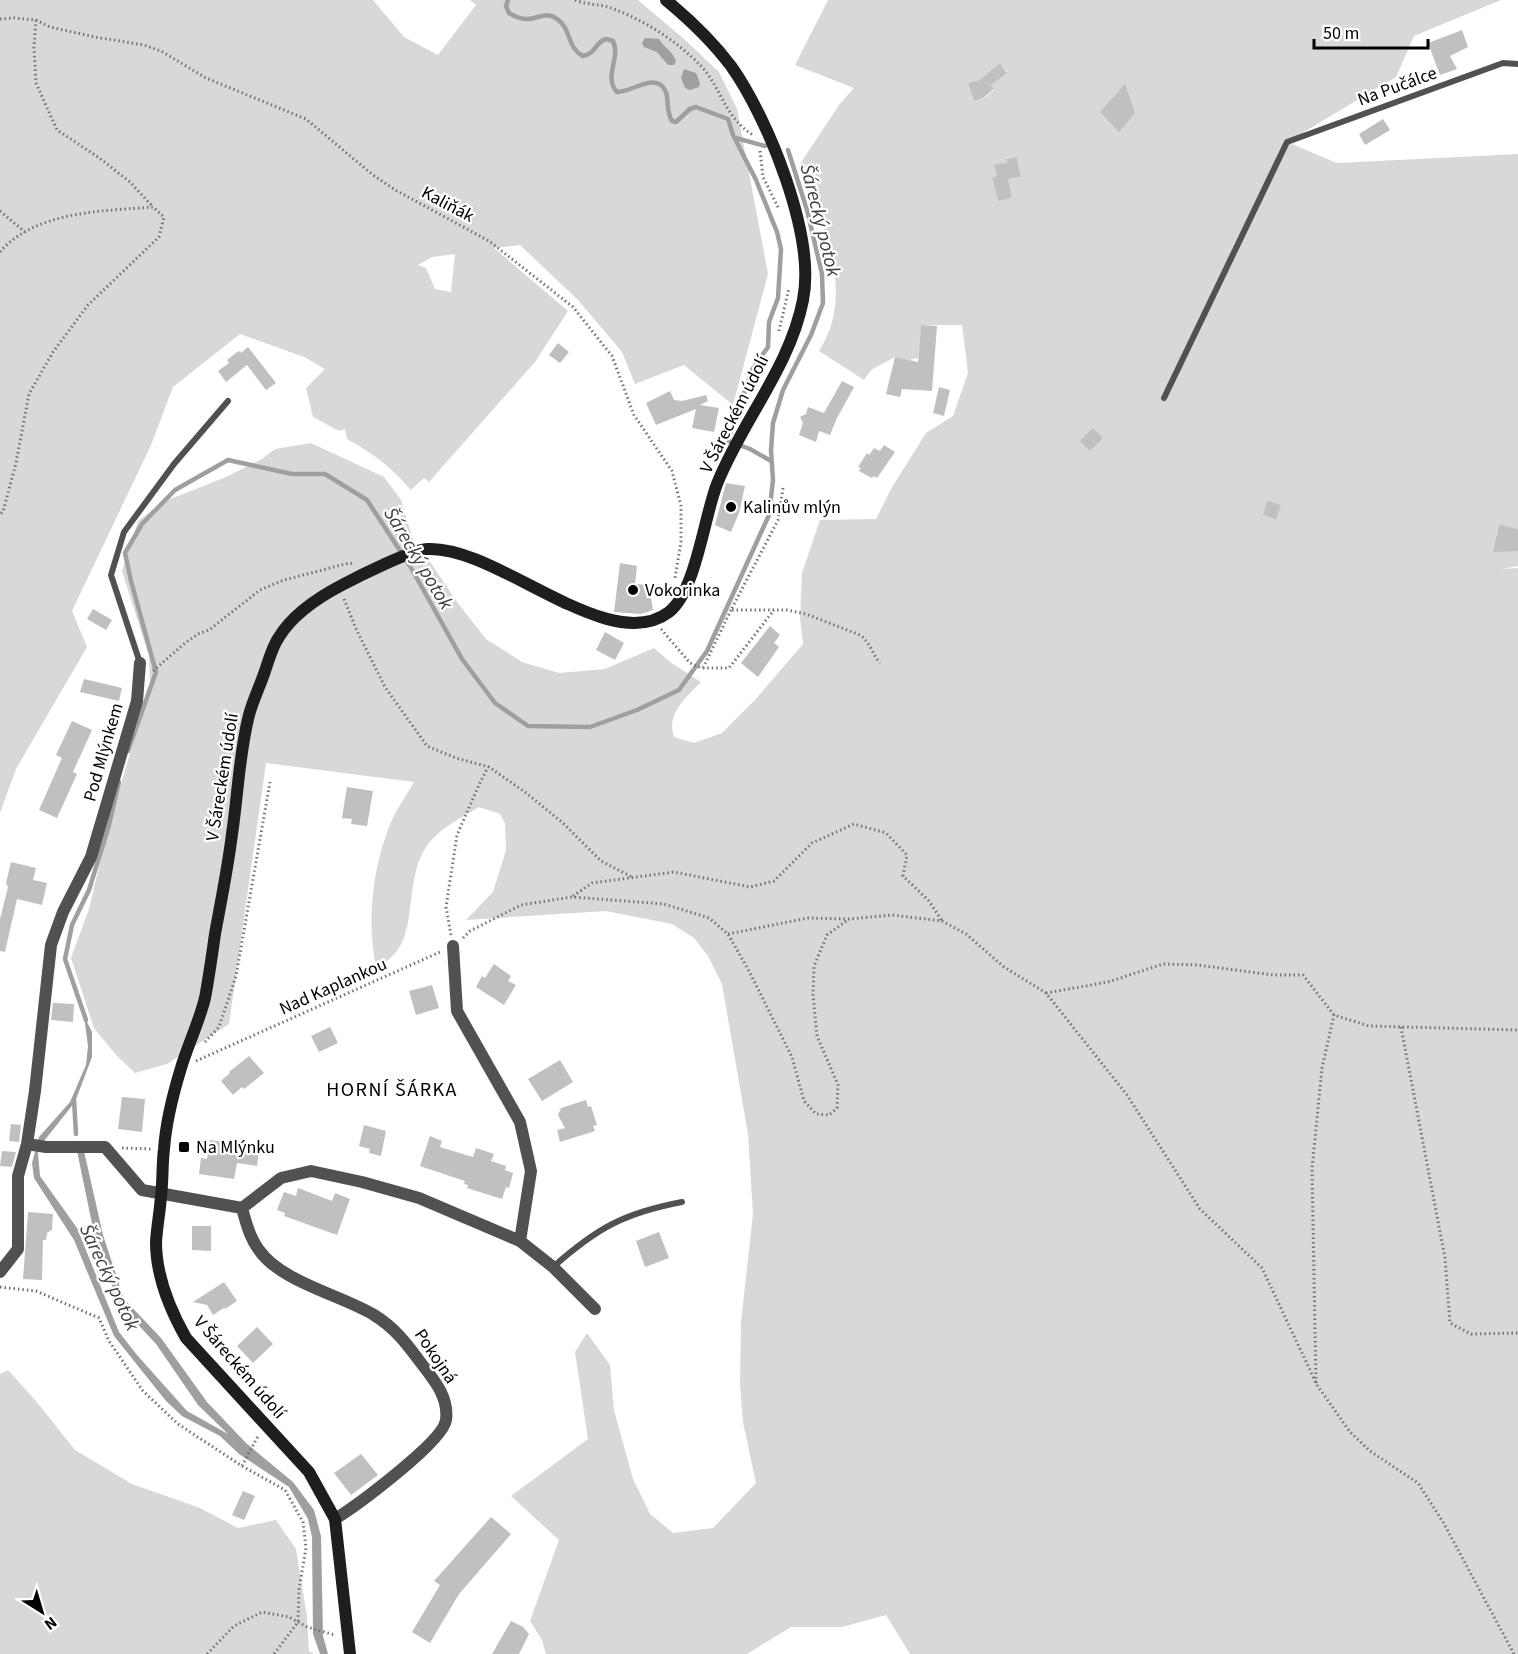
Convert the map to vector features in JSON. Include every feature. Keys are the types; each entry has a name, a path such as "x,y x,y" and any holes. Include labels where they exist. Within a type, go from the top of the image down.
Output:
{"street":[{"name":"V Šáreckém údolí","path":"350,1654 335,1520 309,1472 186,1338 173,1315 164,1291 158,1266 156,1241 170,1108 181,1067 204,1001 232,836 242,752 250,711 277,639 299,613 340,586 424,549 454,552 477,559 574,606 611,621 654,621 672,609 689,582 711,503 731,452 788,348 803,302 807,273 799,225 783,168 754,105 730,66 682,13 666,0"},
{"name":"Pod Mlýnkem","path":"0,1272 18,1249 18,1176 30,1145 51,945 63,912 91,857 136,701 140,663"},
{"path":"453,946 457,1011 520,1122 531,1171 520,1241"},
{"path":"30,1145 105,1147 142,1190 242,1208 281,1178 311,1172 419,1198 520,1241 553,1267 595,1309"},
{"name":"Pokojná","path":"242,1208 248,1230 260,1252 282,1271 374,1314 399,1334 440,1388 446,1422 430,1444 360,1503 335,1520"}],"lane":[{"name":"Na Pučálce","path":"1164,398 1287,142 1503,63 1518,64"},
{"name":"Pod Mlýnkem","path":"140,663 111,575 124,532 174,464 228,401"},
{"path":"553,1267 578,1245 611,1223 650,1208 682,1202"}],"path":[{"path":"575,0 621,12 656,30 680,47 707,74 736,122 753,135 759,136"},
{"name":"Kaliňák","path":"0,19 36,20 50,27 94,38 144,45 161,51 206,78 306,119 373,175 397,191 489,241 573,307 612,356 634,415 672,471 681,506 681,542 674,583"},
{"path":"0,514 3,512 16,463 28,394 53,352 88,305 159,237 164,218 130,182 57,130 36,82 34,47 36,20"},
{"path":"760,153 763,177 784,218"},
{"path":"0,252 32,226 89,212 153,207"},
{"path":"0,211 25,232"},
{"path":"778,333 791,279"},
{"path":"702,668 778,520 783,488"},
{"path":"152,672 198,633 209,630 260,590 284,580 349,563 358,564"},
{"path":"340,586 357,632 386,687 427,746 456,758 489,767 563,823 601,861 633,878"},
{"path":"654,621 690,663 702,668 729,668 775,609"},
{"path":"731,610 775,609 806,614 860,635 868,641 880,663"},
{"path":"453,946 446,907 457,835 489,767"},
{"path":"204,1043 219,1027 236,976 270,782"},
{"path":"572,897 592,883 674,872 750,887 774,881 812,843 855,824 886,833 907,855 903,876 929,901 942,921"},
{"path":"572,897 664,904 709,918 728,934 750,971 792,1057 804,1101 816,1114 829,1115 837,1108 838,1086 818,1036 813,995 814,966 827,935 850,919"},
{"name":"Nad Kaplankou","path":"181,1067 227,1049 453,946 470,931 521,905 572,897"},
{"path":"728,934 808,918 850,919 892,915 942,921 966,933 1004,967 1046,993 1127,1095 1200,1209 1262,1268 1317,1385 1350,1432 1370,1451 1418,1483 1443,1522 1514,1654"},
{"path":"1046,993 1108,982 1163,964 1197,965 1273,975 1303,975 1334,1015 1369,1026 1518,1030"},
{"path":"1317,1385 1312,1169 1323,1068 1334,1015"},
{"path":"1401,1027 1445,1258 1450,1323 1471,1334 1518,1333"},
{"path":"105,1147 147,1150 164,1148"},
{"path":"0,1287 36,1291 99,1318 109,1341 143,1391 178,1424 242,1466 285,1490 303,1522 306,1548 299,1589 298,1622 274,1654"},
{"path":"242,1466 257,1436"},
{"path":"207,1654 234,1626 262,1611 289,1617 307,1627 332,1634"}],"shaded area":[{"path":"0,0 373,0 404,37 438,55 476,5 470,0 638,0 719,72 737,109 768,274 733,405 684,365 635,384 622,352 578,300 520,245 494,248 568,311 535,362 429,482 424,478 411,490 382,462 347,439 345,429 339,431 313,417 306,388 325,369 304,357 240,334 173,387 151,445 72,611 87,647 16,769 0,813","holes":["455,254 451,292 435,289 426,268 418,265 432,257"]},
{"path":"828,0 1501,0 1414,36 1396,77 1287,142 1337,163 1518,154 1518,529 1499,524 1496,536 1518,540 1518,566 1501,569 1518,568 1518,1654 910,1654 886,1615 842,1627 791,1627 747,1654 546,1654 542,1640 530,1621 559,1540 511,1496 588,1439 575,1352 587,1333 610,1365 614,1410 633,1479 650,1514 673,1533 713,1528 756,1483 743,1422 740,1385 741,1322 753,1214 748,1134 722,984 708,956 694,938 672,924 606,911 466,920 493,892 506,850 505,823 500,814 479,807 442,830 425,849 415,874 407,929 403,941 397,951 377,971 371,917 378,862 397,809 414,782 266,763 229,1024 167,1064 135,1073 117,1056 94,1028 71,958 89,909 109,825 150,685 149,656 122,571 138,521 163,502 226,477 262,459 275,449 311,443 384,477 401,500 414,543 431,563 457,602 486,639 522,662 559,673 605,669 654,648 670,662 701,682 675,713 672,728 674,737 694,743 722,733 755,700 803,644 800,618 802,573 820,520 876,519 891,489 926,433 953,416 968,373 962,325 921,325 918,358 909,360 895,357 871,370 864,380 819,351 830,328 835,305 835,281 826,234 800,164 839,105 854,88 795,65","holes":["1000,63 1007,72 991,85 994,90 984,98 974,101 968,83 979,80","1017,157 1021,177 1011,179 1006,159","1003,175 1012,198 998,201 992,177"]},
{"path":"8,1370 75,1450 132,1484 200,1508 238,1528 276,1520 296,1549 307,1617 309,1651 314,1654 0,1654 0,1374"}],"water":[{"path":"645,38 659,39 674,57 676,61 674,65 668,65 657,52 644,47 642,43"},
{"path":"684,69 696,73 700,83 699,87 690,90 685,88 681,78"},
{"path":"84,1016 92,1032 92,1057 75,1102 44,1141 38,1153 40,1176 77,1228 119,1332 187,1411 228,1434 198,1405 156,1344 118,1303 95,1238 77,1151 84,1151 103,1235 124,1299 161,1338 207,1402 246,1443 293,1482 314,1510 321,1536 323,1636 328,1654 320,1654 313,1634 312,1537 308,1519 289,1487 239,1454 220,1436 182,1416 166,1401 114,1336 74,1240 34,1178 32,1163 39,1137 70,1102 86,1065 88,1046"}],"building":[{"path":"1462,30 1468,47 1450,56 1457,69 1440,75 1428,43"},
{"path":"1000,63 1007,73 991,85 994,89 983,98 974,101 968,83 979,80"},
{"path":"1125,84 1135,113 1119,132 1100,112"},
{"path":"1383,119 1390,130 1365,145 1359,134"},
{"path":"1017,157 1021,177 1008,179 1012,198 998,201 992,177 997,176 994,165 1007,163 1006,159"},
{"path":"921,325 937,326 932,391 902,389 900,397 886,394 895,357 918,362"},
{"path":"558,343 569,352 560,363 549,355"},
{"path":"248,347 276,383 266,390 247,365 226,382 218,371 229,363 227,360 237,352 241,353"},
{"path":"842,381 854,387 830,435 819,431 816,442 799,435 803,423 800,417 806,414 808,407 824,413"},
{"path":"939,387 950,390 944,416 933,413"},
{"path":"670,391 674,400 682,401 706,395 708,401 700,405 719,408 714,432 692,428 696,409 656,425 646,403"},
{"path":"1093,428 1103,438 1090,451 1080,441"},
{"path":"884,445 895,452 877,478 874,476 872,478 859,471 861,468 858,467 867,453 869,455 874,448 880,451"},
{"name":"Kalinův mlýn","path":"726,483 745,486 739,513 731,532 715,525"},
{"path":"1267,501 1281,505 1276,519 1263,515"},
{"path":"1499,524 1518,529 1518,551 1493,552"},
{"name":"Vokorinka","path":"620,563 637,566 635,584 649,585 653,610 641,614 614,612"},
{"path":"93,609 112,620 106,630 87,619"},
{"path":"770,626 780,635 774,643 779,647 758,677 741,663"},
{"path":"605,632 624,643 615,660 596,650"},
{"path":"84,679 122,688 119,701 80,692"},
{"path":"72,721 92,730 73,772 77,774 57,818 39,810 62,758 56,755"},
{"path":"347,787 373,791 367,826 351,824 352,819 342,818"},
{"path":"11,862 36,868 33,880 47,883 42,905 17,899 5,952 0,951 0,919"},
{"path":"494,964 511,976 508,981 516,985 504,1005 476,987 482,976 485,978"},
{"path":"432,985 439,1008 416,1015 409,991"},
{"path":"53,1003 74,1004 73,1022 51,1020"},
{"path":"330,1027 338,1043 319,1052 311,1036"},
{"path":"249,1056 264,1073 233,1095 221,1081"},
{"path":"560,1060 573,1082 542,1101 528,1079"},
{"path":"122,1097 145,1099 142,1132 118,1129"},
{"path":"586,1100 588,1107 591,1106 597,1125 593,1126 595,1131 560,1142 557,1130 565,1128 558,1115 561,1108"},
{"path":"11,1124 21,1125 19,1142 9,1141"},
{"path":"364,1125 386,1131 381,1156 369,1153 370,1149 359,1146"},
{"path":"430,1136 442,1141 440,1147 473,1157 476,1148 494,1154 491,1161 506,1166 505,1170 513,1173 509,1188 506,1187 502,1199 467,1188 465,1181 420,1166"},
{"path":"210,1140 259,1150 257,1166 237,1163 234,1179 199,1174 201,1158 207,1159"},
{"path":"2,1151 16,1152 12,1167 0,1166"},
{"path":"298,1188 332,1201 335,1193 350,1199 337,1235 284,1216 285,1213 277,1210 284,1192 296,1196"},
{"path":"28,1212 53,1214 52,1230 47,1233 46,1240 43,1240 42,1280 23,1279"},
{"path":"192,1226 211,1226 211,1251 192,1250"},
{"path":"659,1232 669,1258 645,1267 636,1241"},
{"path":"224,1282 237,1301 225,1309 213,1315 207,1305 193,1302"},
{"path":"257,1327 273,1344 253,1363 237,1346"},
{"path":"361,1454 378,1475 351,1495 334,1473"},
{"path":"243,1491 255,1496 244,1520 232,1515"},
{"path":"491,1517 511,1534 459,1594 430,1643 412,1632 440,1585 434,1581"},
{"path":"511,1621 523,1627 529,1634 519,1654 492,1654"}],"waterway":[{"name":"Šárecký potok","path":"508,0 506,6 509,13 518,17 531,19 546,15 557,19 565,27 574,48 583,56 591,53 602,41 606,39 613,41 615,54 612,80 617,92 643,84 657,83 666,92 672,121 676,122 690,109 696,107 728,119 733,135 756,180 777,232 781,249 778,298 769,322 768,347 752,370 728,441 750,449 771,461"},
{"name":"Šárecký potok","path":"736,138 765,146"},
{"name":"Šárecký potok","path":"128,751 156,672 125,553 142,524 175,490 228,460 292,474 325,474 367,500 410,566 462,659 495,703 528,726 590,727 637,710 679,690 707,651 769,515 773,480 771,450 773,423 783,390 811,335 823,303 822,274 807,210 788,150"},
{"name":"Šárecký potok","path":"86,1020 65,959 72,925 89,890 109,825 119,782"},
{"name":"Šárecký potok","path":"74,1100 76,1134"}],"place":[{"name":"Kalinův mlýn","path":"731,507"},
{"name":"Vokorinka","path":"633,590"},
{"name":"Na Mlýnku","path":"184,1147"}],"district":[{"name":"HORNÍ ŠÁRKA","path":"392,1089"}]}
